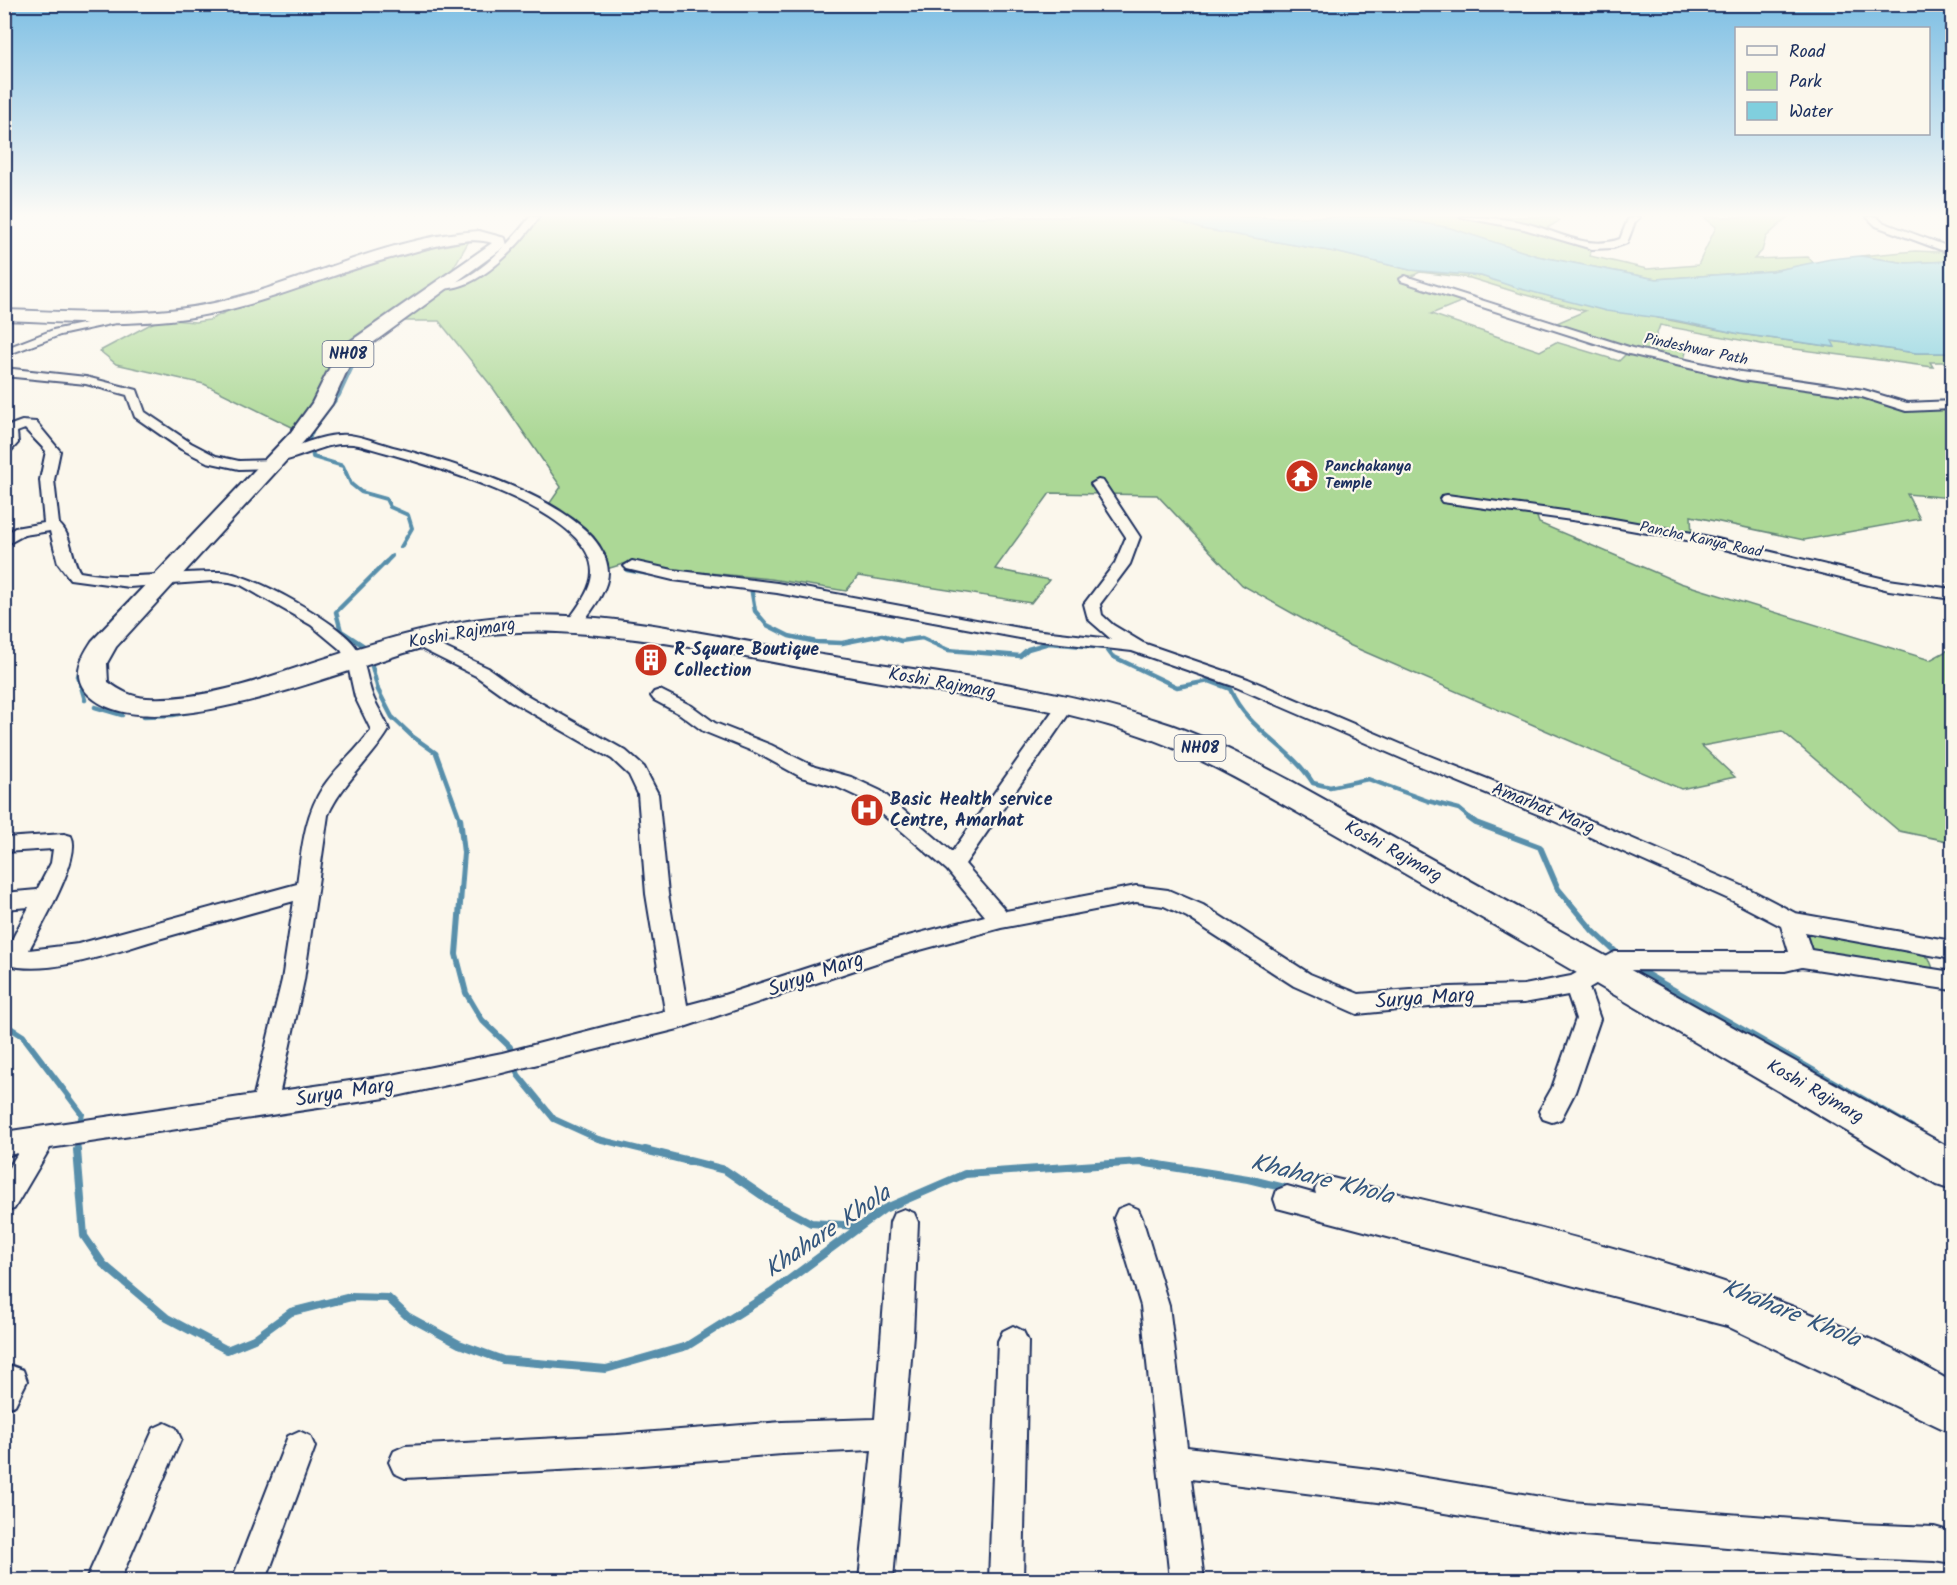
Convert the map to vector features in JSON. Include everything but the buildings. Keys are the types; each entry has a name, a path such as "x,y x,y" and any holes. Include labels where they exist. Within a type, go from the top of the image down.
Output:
{"main road":[{"name":"Koshi Rajmarg","path":"4,315 127,318 186,312 230,304 268,291"},
{"name":"Koshi Rajmarg","path":"435,291 352,349 340,365 318,411 276,461 162,581 96,655 90,671 95,685 106,695 119,702 139,706 157,707 207,702 258,689 418,640 452,632 507,624 573,625 738,649 1065,706 1160,731 1217,756 1607,968 1953,1171"}],"street":[{"name":"Pindeshwar Path","path":"1443,291 1651,356 1741,376 1864,394 1906,407 1953,405"},
{"path":"4,352 49,334 127,318"},
{"path":"4,372 59,378 133,393 139,414 147,422 212,459 239,465 276,461 325,442 347,439 444,464 486,479 545,510 580,532 595,551 600,571 591,597 573,625"},
{"path":"4,450 11,443 11,431 23,424 31,425 53,451 45,474 51,502 51,526"},
{"path":"1098,484 1133,537 1132,547 1125,560 1092,604 1094,616 1107,628 1137,647"},
{"name":"Pancha Kanya Road","path":"1447,499 1586,518 1681,535 1889,585 1953,594"},
{"path":"4,542 20,531 51,526 57,529 66,563 75,576 103,582 230,577 246,580 270,596 308,615 343,643 355,658 357,679 380,730 373,743 338,779 325,797 318,815 291,990 264,1105"},
{"path":"632,566 673,575 766,586 1025,634 1137,647"},
{"path":"418,640 482,672 517,697 619,755 638,772 648,794 657,894 678,1019"},
{"name":"Amarhat Marg","path":"1137,647 1242,684 1559,815 1741,895 1790,921 1953,950"},
{"path":"660,696 686,710 709,727 764,749 808,772 844,782 874,796 954,865 1001,920"},
{"path":"954,865 1065,706"},
{"path":"4,845 64,841 61,863 9,959 32,959 78,953 308,889"},
{"name":"Surya Marg","path":"4,1144 52,1135 392,1086 502,1063 678,1019 765,993 893,950 1001,920 1136,894 1152,894 1168,898 1195,911 1302,980 1357,1004 1450,996 1524,994 1607,968 1785,962 1802,958 1953,981"},
{"path":"4,901 44,897"},
{"path":"1790,921 1802,958"},
{"path":"1552,1111 1563,1092 1607,968"},
{"path":"4,1200 52,1135"},
{"path":"1328,1190 1630,1266 1752,1306 1793,1332 1953,1418"},
{"path":"1287,1199 1706,1305 1793,1332 1849,1344 1953,1398"},
{"path":"1128,1218 1155,1306 1187,1581"},
{"path":"876,1581 898,1334 904,1222"},
{"path":"1006,1581 1013,1341"},
{"path":"405,1462 617,1451 782,1438 889,1434"},
{"path":"103,1581 165,1439"},
{"path":"249,1581 299,1447"},
{"path":"1173,1461 1378,1486 1572,1518 1858,1541 1934,1544 1953,1548"}],"green space":[{"path":"283,291 1443,291 1468,299 1431,314 1540,351 1556,342 1619,361 1629,351 1550,326 1585,311 1512,291 1532,291 1556,298 1740,334 1834,347 1831,341 1916,353 1952,353 1952,362 1930,362 1933,367 1772,346 1660,325 1654,342 1687,348 1683,363 1864,394 1906,407 1952,405 1952,498 1907,494 1920,519 1804,540 1691,516 1692,537 1535,511 1539,523 1680,583 1930,660 1952,648 1952,842 1899,831 1782,731 1702,746 1735,777 1681,789 1349,645 1242,585 1157,495 1050,493 995,569 1049,580 1031,603 858,576 846,591 771,579 666,569 633,561 600,571 595,551 545,510 561,487 493,388 439,321 387,321 357,341 298,430 204,384 116,364 100,351 160,319 195,322 209,320 241,305"},
{"path":"1796,928 1914,949 1929,958 1934,971 1810,950"}],"water":[{"path":"1528,291 1952,291 1952,353 1916,353 1832,341 1835,347 1740,334 1674,320 1606,311"}],"waterway":[{"path":"351,368 354,361"},
{"path":"307,444 313,429 339,395 352,367"},
{"path":"312,448 313,457 343,466 351,484 361,492 386,499 390,507 408,515 412,528 401,547"},
{"path":"367,648 341,631 336,612 392,556"},
{"path":"627,570 649,574"},
{"path":"747,586 751,587 755,611 767,625 789,636 816,642 842,643 882,635 901,641 922,638 948,650 1020,656 1028,649 1049,643 1106,648 1112,656 1177,687 1209,681 1230,689 1247,716 1293,758 1313,783 1330,787 1368,779 1428,801 1459,809 1471,819"},
{"path":"111,621 134,598"},
{"path":"85,700 78,676 86,652"},
{"path":"371,662 378,690 392,717 412,736 436,753 460,819"},
{"path":"144,716 173,715 225,705"},
{"path":"95,707 122,715"},
{"path":"460,818 464,853 456,954 466,993 482,1020 510,1047 512,1056"},
{"path":"1469,818 1476,823 1540,847 1558,889 1593,931 1620,956"},
{"path":"1634,967 1912,1127"},
{"name":"Khahare Khola","path":"4,1024 23,1036 82,1114 79,1127"},
{"path":"515,1065 518,1075 554,1119 598,1139 651,1152"},
{"name":"Khahare Khola","path":"77,1140 78,1152"},
{"name":"Khahare Khola","path":"77,1150 84,1236 103,1264 167,1318 227,1350 254,1339 291,1312 351,1297 388,1298 407,1316 459,1344 503,1360 606,1369 687,1346 771,1293 884,1209 965,1174 1140,1162 1248,1179 1289,1189"},
{"path":"645,1150 725,1170 770,1201 811,1223 859,1226"}],"place":[{"name":"Panchakanya Temple","path":"1302,476"},
{"name":"R Square Boutique Collection","path":"651,660"},
{"name":"Basic Health service Centre, Amarhat","path":"867,810"}]}
